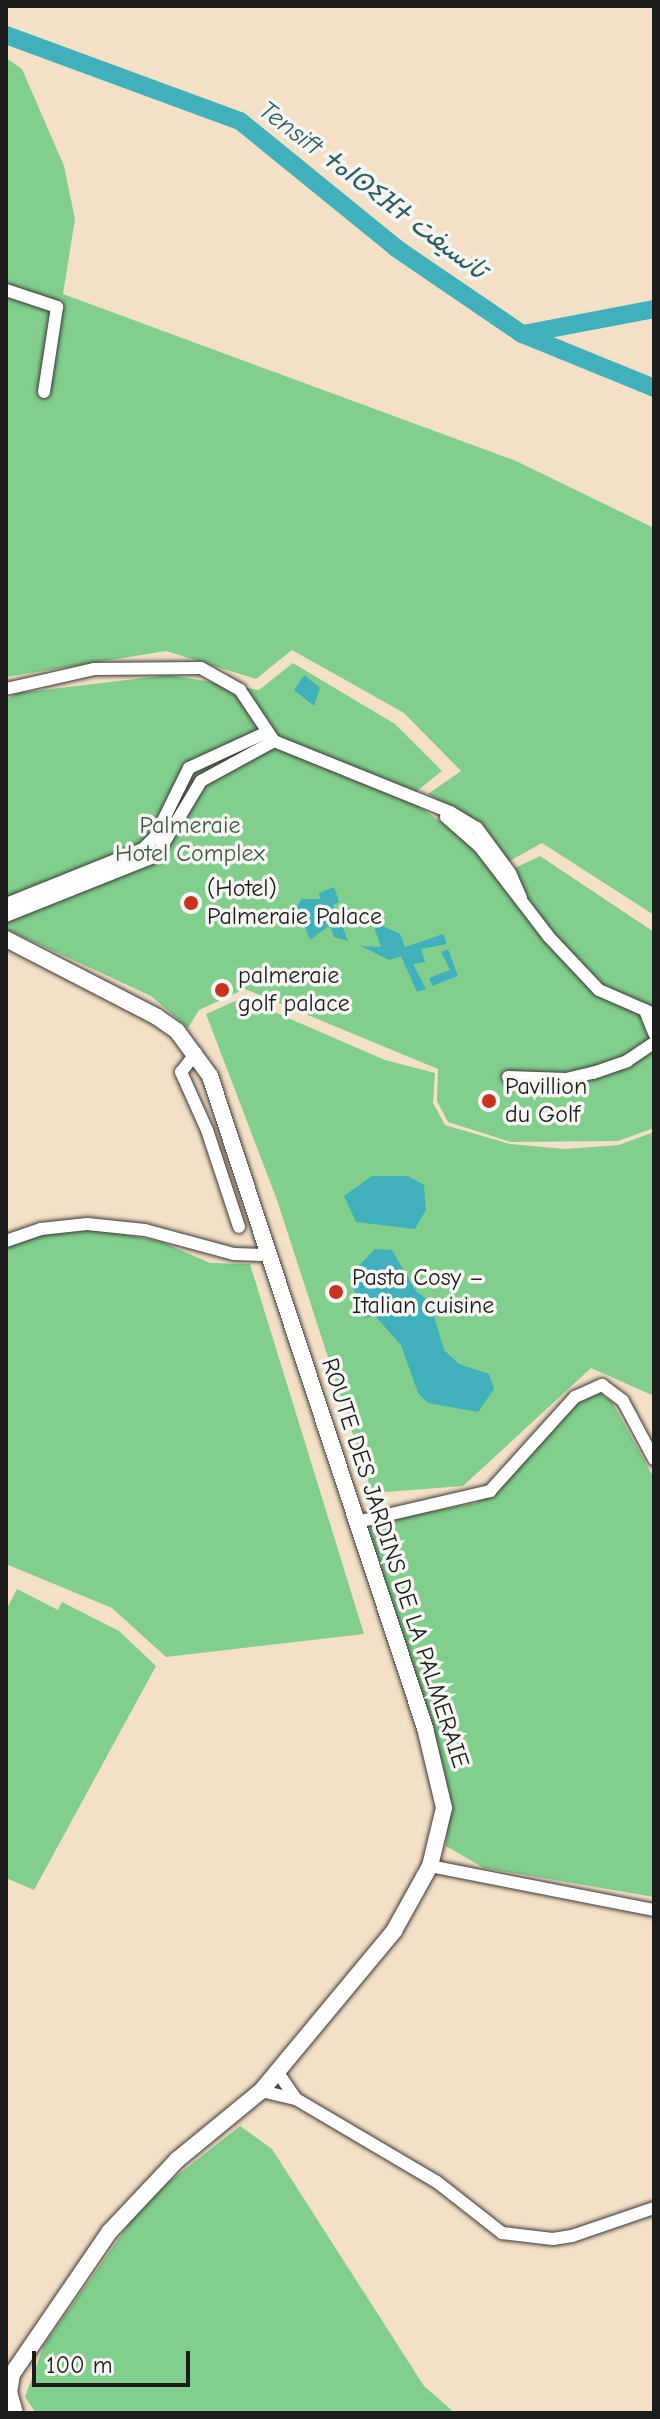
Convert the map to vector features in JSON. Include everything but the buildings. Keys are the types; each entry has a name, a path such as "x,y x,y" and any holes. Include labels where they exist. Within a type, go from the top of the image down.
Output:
{"street":[{"path":"6,290 57,307 44,392"},
{"path":"6,689 77,671 184,665 221,677 240,690 269,737 431,805 470,835 599,990 650,1014 654,1033"},
{"path":"6,904 156,856 201,781 269,737"},
{"path":"6,916 90,875"},
{"name":"ROUTE DES JARDINS DE LA PALMERAIE","path":"6,939 157,1017 196,1053 224,1111 441,1780 444,1808 430,1866 394,1931 261,2091 177,2160 110,2231 12,2374 9,2392 15,2413"},
{"path":"508,1077 566,1079 593,1073 627,1061 654,1043"},
{"path":"196,1053 181,1072 207,1130 239,1227"},
{"path":"6,1241 41,1229 87,1224 145,1230 223,1253 270,1255"},
{"path":"357,1522 490,1491 575,1397 602,1385 623,1401 654,1459"},
{"path":"430,1866 654,1910"},
{"path":"277,2071 296,2099"},
{"path":"261,2091 296,2099 437,2182 502,2233 553,2239 654,2208"}],"green space":[{"path":"6,58 22,69 64,166 75,219 63,294 516,461 654,528 654,915 542,843 508,862 484,826 428,794 461,771 404,713 292,650 256,679 166,651 6,677"},
{"name":"Palmeraie Hotel Complex","path":"293,663 395,724 442,771 407,799 470,841 500,875 540,856 654,932 654,1128 618,1141 511,1142 448,1122 437,1101 438,1069 245,989 199,1010 188,1028 151,996 6,929 6,700 18,693 169,675 259,690"},
{"path":"242,998 385,1060 435,1073 433,1103 445,1125 510,1144 565,1149 619,1145 654,1132 654,1396 591,1368 463,1486 372,1493 277,1200 206,1014"},
{"path":"97,1229 162,1242 210,1263 250,1264 364,1634 166,1657 112,1608 6,1564 6,1247 46,1233"},
{"path":"597,1392 612,1402 654,1478 654,1897 484,1868 446,1846 449,1806 368,1535 370,1527 384,1520 476,1503 571,1408"},
{"path":"17,1589 58,1610 62,1602 119,1631 156,1666 34,1890 6,1878 6,1610"},
{"path":"240,2126 272,2149 424,2386 455,2413 36,2413 25,2397 44,2345 146,2200"}],"water":[{"path":"304,675 320,688 314,706 294,690"},
{"path":"334,887 339,902 333,905 335,911 347,907 359,915 342,925 348,941 334,937 330,925 310,940 297,907 301,899 320,899 319,893"},
{"path":"372,921 400,934 405,947 443,934 447,944 421,949 425,962 413,964 426,989 417,992 401,956 389,960 361,946 381,947"},
{"path":"448,949 458,976 432,986 429,978 450,970 441,952"},
{"path":"372,1176 408,1176 424,1185 426,1210 415,1229 356,1222 344,1196"},
{"path":"375,1249 392,1250 416,1291 430,1302 444,1350 459,1364 489,1374 494,1389 478,1412 428,1403 418,1393 401,1345 375,1316 364,1318 349,1276"}],"waterway":[{"name":"Tensift ⵜⴰⵏⵙⵉⴼⵜ تانسيفت","path":"6,35 240,121 396,248 522,334 654,388"},
{"path":"523,334 654,309"}],"place":[{"name":"(Hotel) Palmeraie Palace","path":"191,903"},
{"name":"palmeraie golf palace","path":"222,990"},
{"name":"Pavillion du Golf","path":"489,1101"},
{"name":"Pasta Cosy – Italian cuisine","path":"336,1292"}]}
